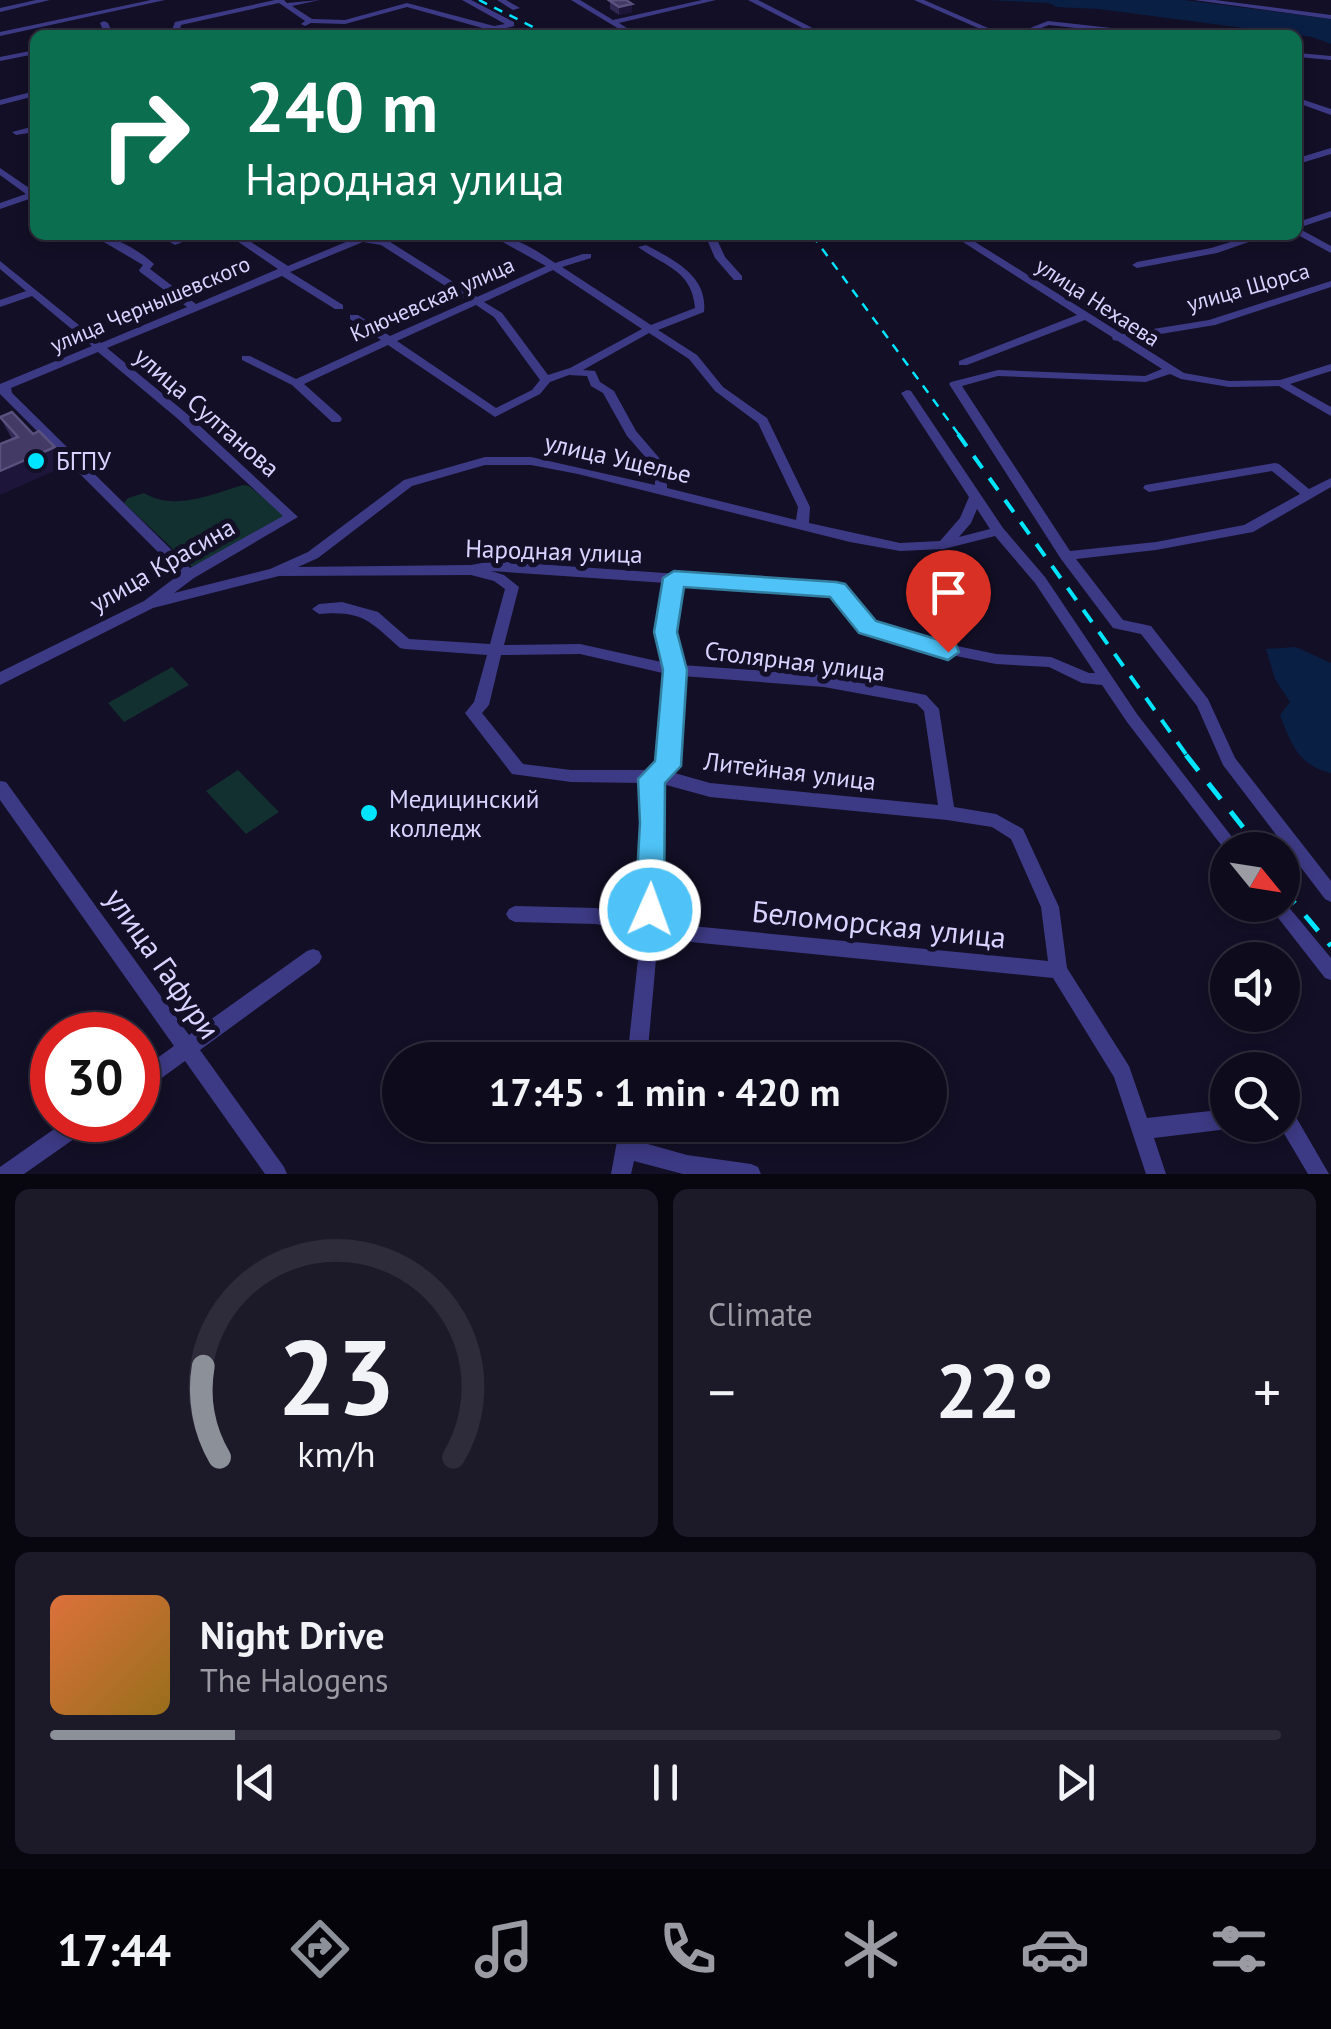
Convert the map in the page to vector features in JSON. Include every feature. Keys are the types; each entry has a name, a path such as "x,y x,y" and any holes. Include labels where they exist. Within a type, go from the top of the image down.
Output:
{"street":[{"path":"0,10 46,0"},
{"path":"0,34 161,0"},
{"path":"176,30 178,24 280,0 310,21"},
{"path":"290,4 316,0"},
{"path":"466,0 511,24 495,30"},
{"path":"502,0 516,8"},
{"path":"575,0 626,30"},
{"path":"613,22 712,0"},
{"path":"752,0 812,30"},
{"path":"918,0 988,30"},
{"path":"1198,0 1331,17"},
{"path":"292,30 310,21 345,22 408,5 435,15 459,17 490,30"},
{"path":"85,7 94,14"},
{"path":"0,10 24,28"},
{"path":"104,23 107,30"},
{"path":"1029,30 1048,23 1112,30"},
{"path":"1302,55 1331,58"},
{"path":"0,60 30,57"},
{"path":"0,103 30,94"},
{"path":"1302,108 1330,99"},
{"path":"1302,101 1331,112"},
{"path":"16,132 30,130"},
{"path":"1302,160 1331,151"},
{"path":"0,171 30,193"},
{"path":"0,206 30,197"},
{"path":"1302,226 1331,214"},
{"path":"1302,231 1331,250"},
{"path":"105,240 124,245 149,264 144,270 194,307"},
{"path":"175,242 180,240"},
{"path":"241,240 340,308"},
{"name":"улица Чернышевского","path":"2,387 359,240"},
{"path":"377,240 498,314 546,380"},
{"path":"505,240 694,357 719,389 764,421 804,506 802,526"},
{"path":"712,240 720,258 738,278"},
{"name":"улица Нехаева","path":"965,240 1168,371"},
{"path":"1137,264 1214,251 1248,240"},
{"path":"354,316 495,413 536,392 546,380 700,310 700,290 686,272 643,246"},
{"name":"Ключевская улица","path":"296,383 552,267 587,256"},
{"name":"улица Султанова","path":"0,264 182,416 292,517"},
{"name":"улица Щорса","path":"1117,338 1211,324 1331,284"},
{"path":"0,304 33,292"},
{"path":"963,362 1082,317"},
{"path":"246,358 296,383 336,419"},
{"path":"1331,367 1281,383 1209,383 1168,371 1146,379 998,373 955,384 1066,556 1118,624 1146,630 1203,703 1230,761 1331,894"},
{"path":"567,372 591,373 595,384 608,390 632,433 661,467 660,490"},
{"path":"1281,383 1331,412"},
{"path":"2,387 189,574"},
{"path":"907,393 976,496 991,532 1040,580 1106,680 1220,832"},
{"name":"улица Ущелье","path":"149,604 274,572 313,555 408,482 485,461 531,461 900,546 944,545 991,532"},
{"path":"1149,488 1275,467 1308,494"},
{"path":"1066,556 1156,546 1248,529 1331,482"},
{"path":"944,545 966,520 976,496"},
{"name":"улица Красина","path":"0,679 149,604 189,574 292,517"},
{"name":"Народная улица","path":"274,572 471,570 492,566 836,590 868,627 911,642 996,659 1051,662 1086,679 1106,680"},
{"path":"471,570 512,586 498,650"},
{"path":"639,1042 654,930 650,910 654,823 651,779 668,766 675,670 666,632 674,578"},
{"name":"Столярная улица","path":"318,609 342,607 373,616 405,644 580,650 675,670 824,682 922,700 931,710 948,813"},
{"name":"Литейная улица","path":"498,650 481,705 472,713 518,770 666,777 710,790 996,821 1018,834 1031,858 1050,907 1058,970"},
{"name":"улица Гафури","path":"0,788 277,1174"},
{"name":"Беломорская улица","path":"515,914 596,916 654,930 1058,970"},
{"path":"1291,922 1331,972"},
{"path":"160,1068 313,957"},
{"path":"1058,970 1122,1073 1156,1174"},
{"path":"1142,1130 1210,1121"},
{"path":"7,1174 53,1142"},
{"path":"621,1174 629,1142"},
{"path":"1300,1142 1319,1174"},
{"path":"628,1149 687,1165 751,1174"}],"green space":[{"path":"243,485 286,516 192,567 124,503 144,493 180,501"},
{"path":"172,667 189,685 124,722 108,703"},
{"path":"238,770 279,812 246,834 206,791"}],"water":[{"path":"987,0 1184,0 1331,19 1331,44 1302,36 1302,30 1259,30 1048,3"},
{"path":"1296,647 1331,663 1331,773 1304,759 1280,715 1290,702 1275,679 1266,649"}],"building":[{"path":"626,0 632,4 619,7 610,1"},
{"path":"12,412 33,434 39,431 55,447 0,471 0,444 18,437 0,417"}],"railway":[{"path":"479,0 539,30"},
{"path":"816,240 960,436"},
{"path":"958,434 1188,757"},
{"path":"1186,755 1247,832"},
{"path":"1300,909 1331,946"}],"place":[{"name":"БГПУ","path":"36,461"},
{"name":"Медицинский колледж","path":"369,813"}],"route":[{"path":"650,910 654,823 651,779 668,766 675,670 666,632 674,578 836,590 868,627 948,652"}]}
